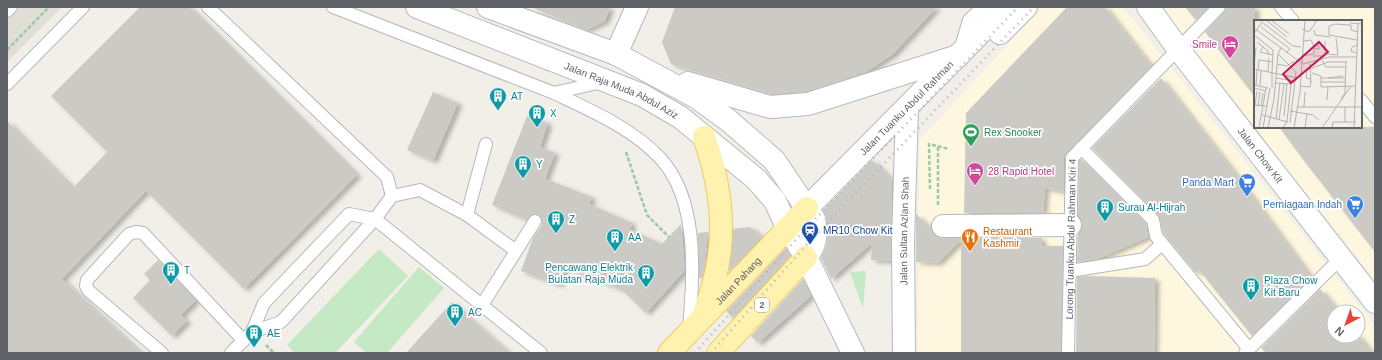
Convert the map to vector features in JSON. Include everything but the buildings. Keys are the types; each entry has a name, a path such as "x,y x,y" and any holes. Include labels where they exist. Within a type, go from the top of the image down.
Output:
{"main road":[{"name":"Jalan Raja Muda Abdul Aziz","path":"417,7 642,95 680,117 756,179 775,202 787,227"},
{"path":"488,7 616,54 696,86 770,107 808,104 958,56"},
{"path":"616,54 637,7"},
{"name":"Jalan Tuanku Abdul Rahman","path":"807,208 1006,7"},
{"path":"926,88 967,66 1026,7"},
{"name":"Jalan Chow Kit","path":"1148,7 1179,50 1375,302"},
{"path":"616,54 696,97 728,120 774,160 814,219 816,229 815,241 812,251 806,257"},
{"name":"Jalan Sultan Azlan Shah","path":"904,353 904,241 907,108"},
{"path":"696,323 718,270 722,223 715,167 704,137"},
{"name":"Jalan Pahang","path":"669,353 787,227 807,208"},
{"path":"940,217 1070,225"},
{"path":"787,227 806,257 853,353"},
{"name":"2","path":"718,353 806,257"}],"lane":[{"path":"7,11 11,7"},
{"path":"7,84 83,7"},
{"path":"208,7 387,177 392,196"},
{"path":"333,7 554,93 626,130 660,158 675,179 684,200 690,228 692,283 696,323"},
{"path":"958,56 969,20 982,7"},
{"name":"Lorong Tuanku Abdul Rahman Kiri 4","path":"1068,353 1072,158 1179,50 1219,7"},
{"path":"1281,7 1292,20"},
{"path":"554,93 606,81"},
{"path":"1362,101 1375,117"},
{"path":"466,215 486,144"},
{"path":"1081,148 1153,220 1156,236 1247,351 1341,258"},
{"path":"247,336 281,322 375,219 392,196 420,190 466,215 516,250"},
{"path":"231,353 247,336 264,303 349,214 375,219 541,353"},
{"path":"482,304 534,221"},
{"path":"162,353 89,291 86,286 87,280 129,234 136,232 143,233 247,336"},
{"path":"1070,271 1145,259 1162,244"}],"path":[{"path":"7,50 49,7"},
{"path":"930,189 929,144 949,148"},
{"path":"938,146 940,217"},
{"path":"625,147 648,215 669,237"}],"shaded area":[{"path":"7,7 62,7 7,62"},
{"path":"1042,7 1123,7 1358,304 1326,304 1326,344 1366,344 1366,315 1375,326 1375,353 918,353 919,141"},
{"path":"1160,7 1375,7 1375,280 1255,128 1362,128 1362,20 1254,20 1254,126"}],"green space":[{"path":"379,249 408,276 335,353 295,353 287,345"},
{"path":"419,267 444,288 387,353 367,353 354,342"},
{"path":"866,271 863,309 850,272"}],"railway":[{"path":"695,353 801,234 1018,7"},
{"path":"711,353 809,242 1034,7"}],"place":[{"name":"Smile","path":"1230,59"},
{"name":"AT","path":"498,111"},
{"name":"X","path":"537,128"},
{"name":"Rex Snooker","path":"971,147"},
{"name":"Y","path":"523,179"},
{"name":"28 Rapid Hotel","path":"975,186"},
{"name":"Panda Mart","path":"1247,197"},
{"name":"Perniagaan Indah","path":"1355,219"},
{"name":"Surau Al-Hijrah","path":"1105,222"},
{"name":"Z","path":"556,234"},
{"name":"MR10 Chow Kit","path":"810,245"},
{"name":"AA","path":"615,252"},
{"name":"Restaurant Kashmir","path":"970,252"},
{"name":"T","path":"171,285"},
{"name":"Pencawang Elektrik Bulatan Raja Muda","path":"646,288"},
{"name":"Plaza Chow Kit Baru","path":"1251,301"},
{"name":"AC","path":"455,327"},
{"name":"AE","path":"254,348"}]}
